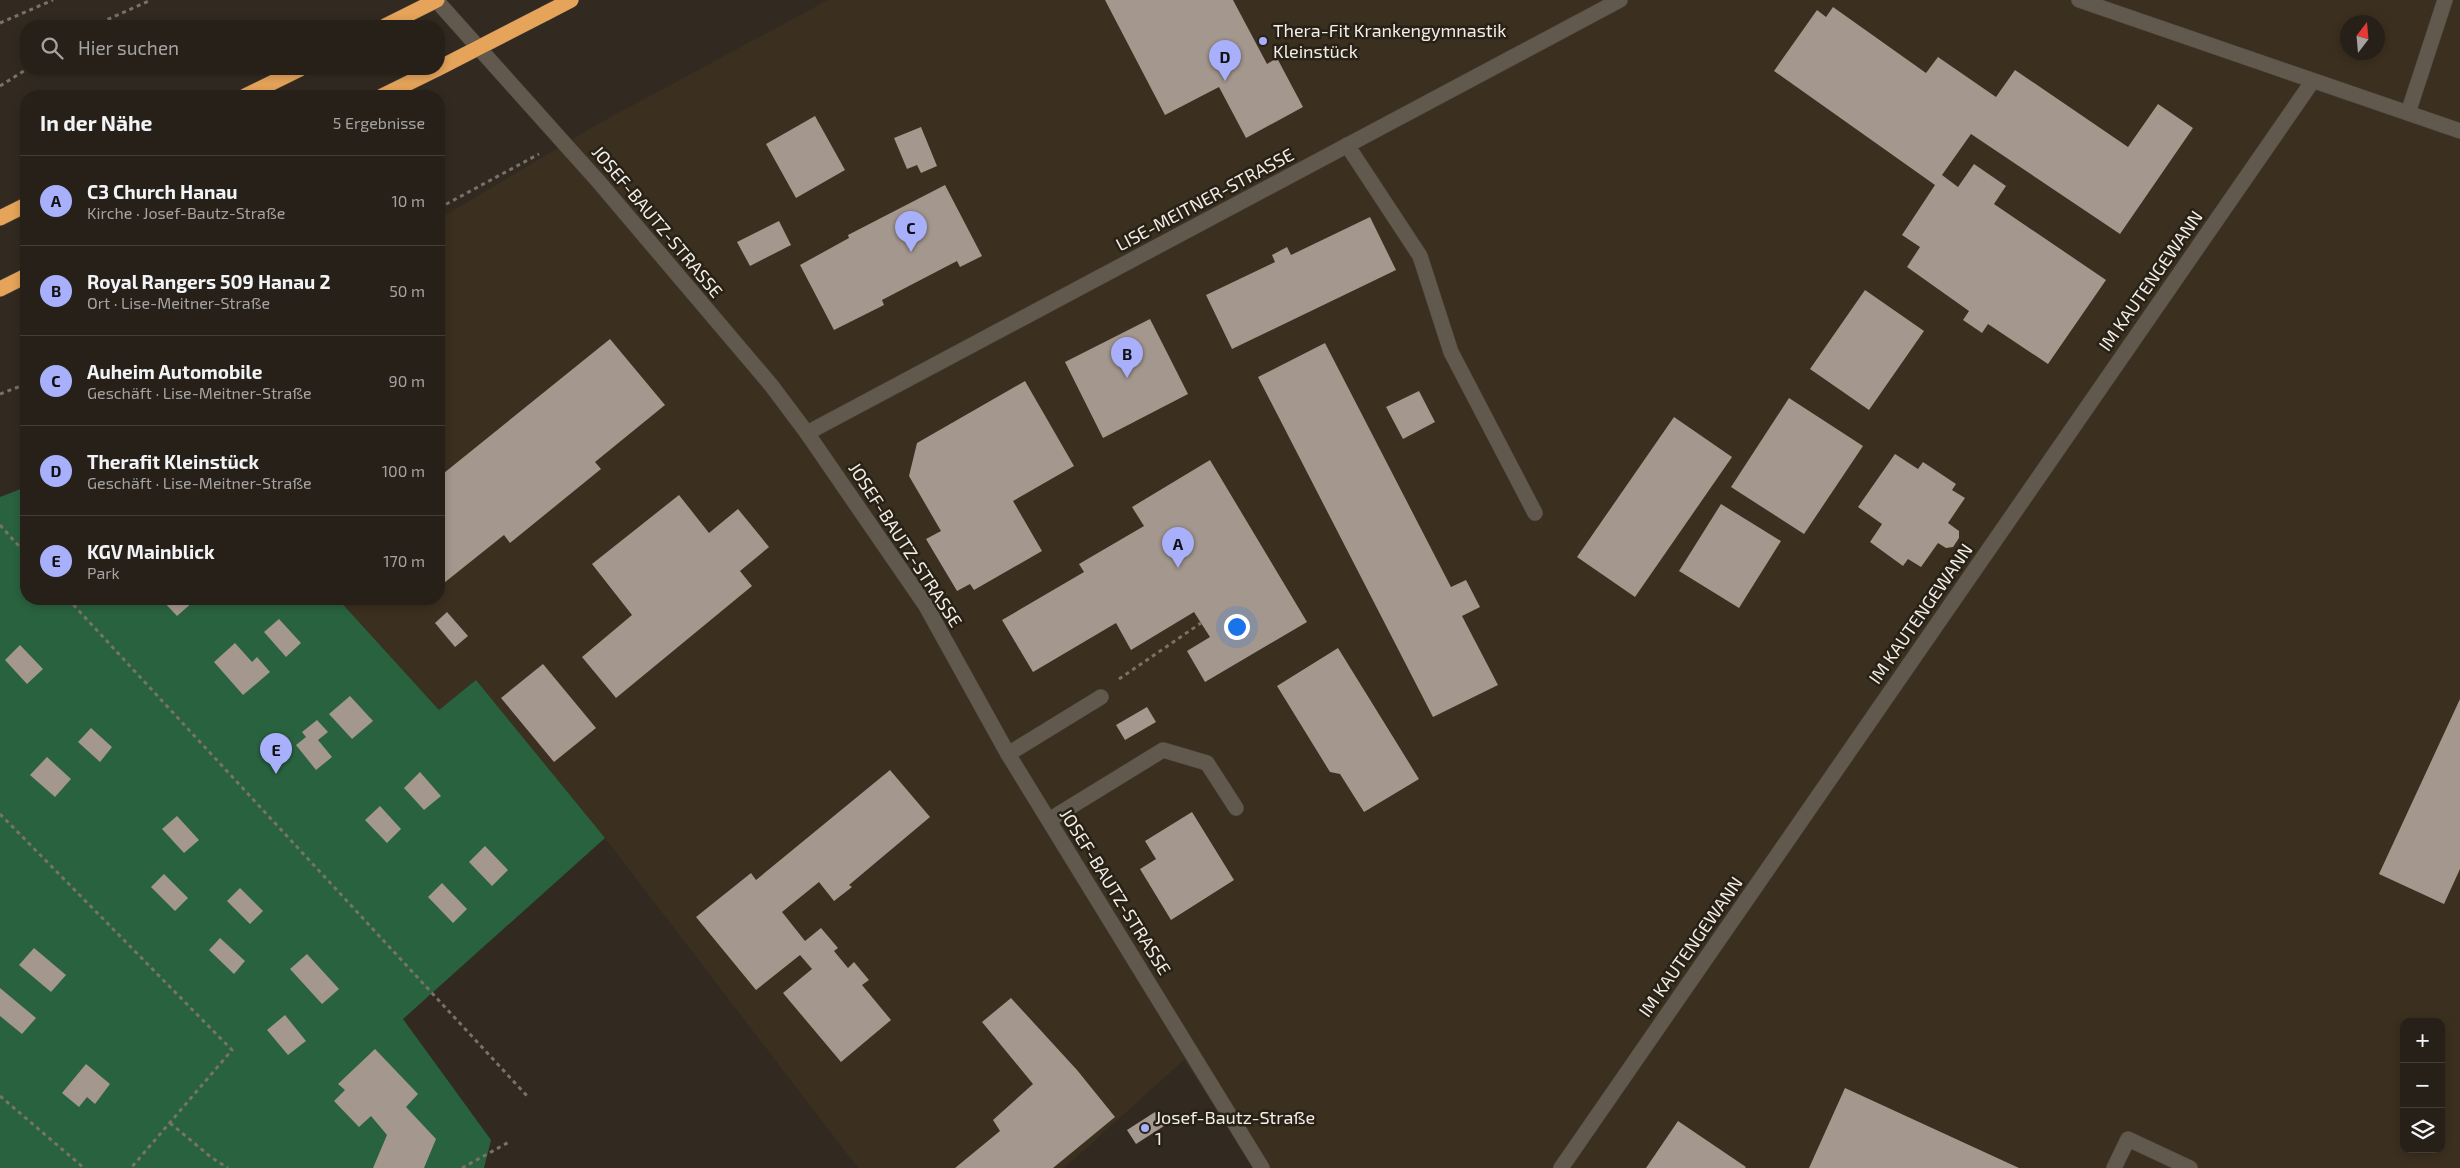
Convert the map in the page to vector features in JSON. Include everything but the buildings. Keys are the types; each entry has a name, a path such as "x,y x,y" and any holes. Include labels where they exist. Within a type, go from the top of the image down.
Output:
{"highway":[{"path":"397,20 436,0"},
{"path":"445,64 571,0"},
{"path":"256,90 288,75"},
{"path":"394,90 424,75"},
{"path":"0,218 20,208"},
{"path":"0,289 20,279"}],"street":[{"name":"JOSEF-BAUTZ-STRASSE","path":"436,0 563,141 771,385 807,433 926,606 1008,754 1262,1168"},
{"name":"LISE-MEITNER-STRASSE","path":"807,433 1620,0"},
{"path":"2079,0 2312,82 2460,131"},
{"path":"2408,114 2445,0"},
{"name":"IM KAUTENGEWANN","path":"1561,1168 2312,82"},
{"path":"1346,146 1420,256 1451,352 1535,513"},
{"path":"1008,754 1101,697"},
{"path":"1049,820 1163,750 1207,763 1236,808"},
{"path":"2114,1168 2128,1139 2190,1168"}],"path":[{"path":"0,23 53,0"},
{"path":"107,20 151,0"},
{"path":"0,86 20,73"},
{"path":"445,205 563,141"},
{"path":"0,394 20,386"},
{"path":"0,525 20,547"},
{"path":"74,605 528,1097"},
{"path":"1101,697 1122,676 1201,623"},
{"path":"0,814 232,1050 132,1168"},
{"path":"0,1096 84,1168"},
{"path":"170,1123 212,1158 228,1168"},
{"path":"462,1168 509,1142"}],"shaded area":[{"path":"828,0 2460,0 2460,1168 1254,1168 1184,1060 1064,1168 858,1168 605,838 476,681 439,710 343,605 445,605 445,215 596,125"}],"green space":[{"path":"20,489 20,605 343,605 439,710 476,680 605,838 403,1019 491,1140 484,1168 0,1168 0,497"}],"place":[{"name":"Thera-Fit Krankengymnastik Kleinstück","path":"1263,41"},
{"name":"Therafit Kleinstück","path":"1225,81"},
{"name":"Auheim Automobile","path":"911,252"},
{"name":"Royal Rangers 509 Hanau 2","path":"1127,378"},
{"name":"C3 Church Hanau","path":"1178,568"},
{"name":"KGV Mainblick","path":"276,774"},
{"name":"Josef-Bautz-Straße 1","path":"1145,1128"}]}
